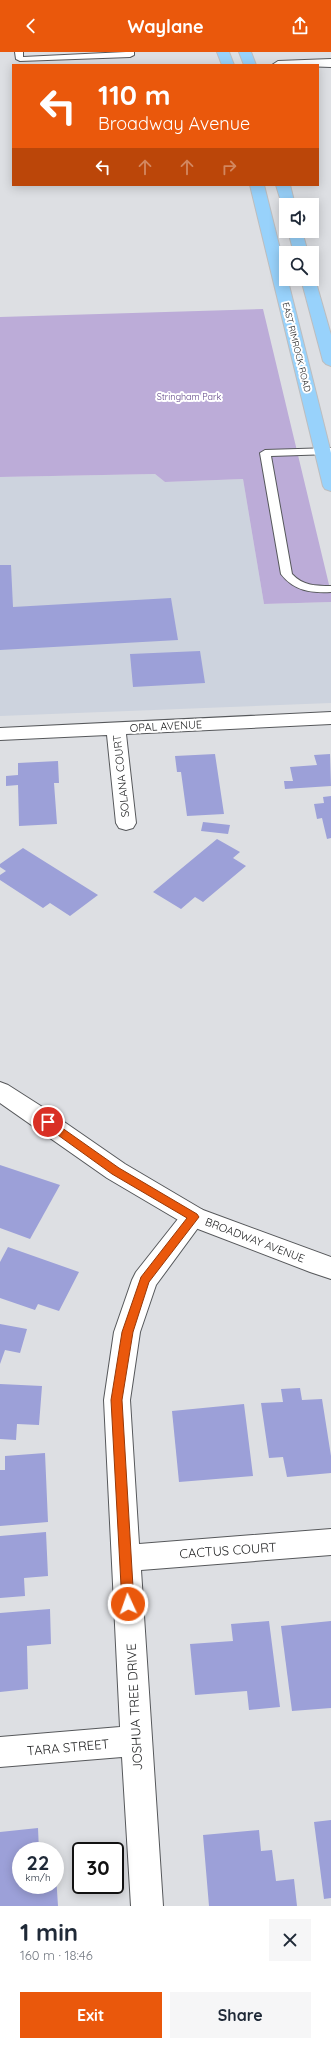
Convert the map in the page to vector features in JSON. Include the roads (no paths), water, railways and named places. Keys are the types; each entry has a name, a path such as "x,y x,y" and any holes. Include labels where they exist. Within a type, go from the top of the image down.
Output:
{"main road":[{"path":"223,52 228,64"},
{"path":"245,52 250,64"},
{"name":"EAST RIMROCK ROAD","path":"257,186 327,451 331,486"},
{"path":"283,186 286,198"},
{"path":"310,286 331,362"}],"street":[{"path":"304,64 331,63"},
{"name":"OPAL AVENUE","path":"0,734 331,718"},
{"name":"SOLANA COURT","path":"116,728 126,823"},
{"name":"BROADWAY AVENUE","path":"0,1091 36,1114 116,1171 194,1217 319,1265 331,1268"},
{"name":"JOSHUA TREE DRIVE","path":"147,1906 136,1741 117,1400 127,1332 145,1280 194,1217"},
{"name":"CACTUS COURT","path":"126,1558 331,1542"},
{"name":"TARA STREET","path":"0,1752 136,1741"}],"lane":[{"path":"19,52 20,59 130,54 130,52"},
{"path":"327,451 265,453 287,574 301,587 312,590 331,589"}],"park label":[{"name":"Stringham Park","path":"189,396"}]}
